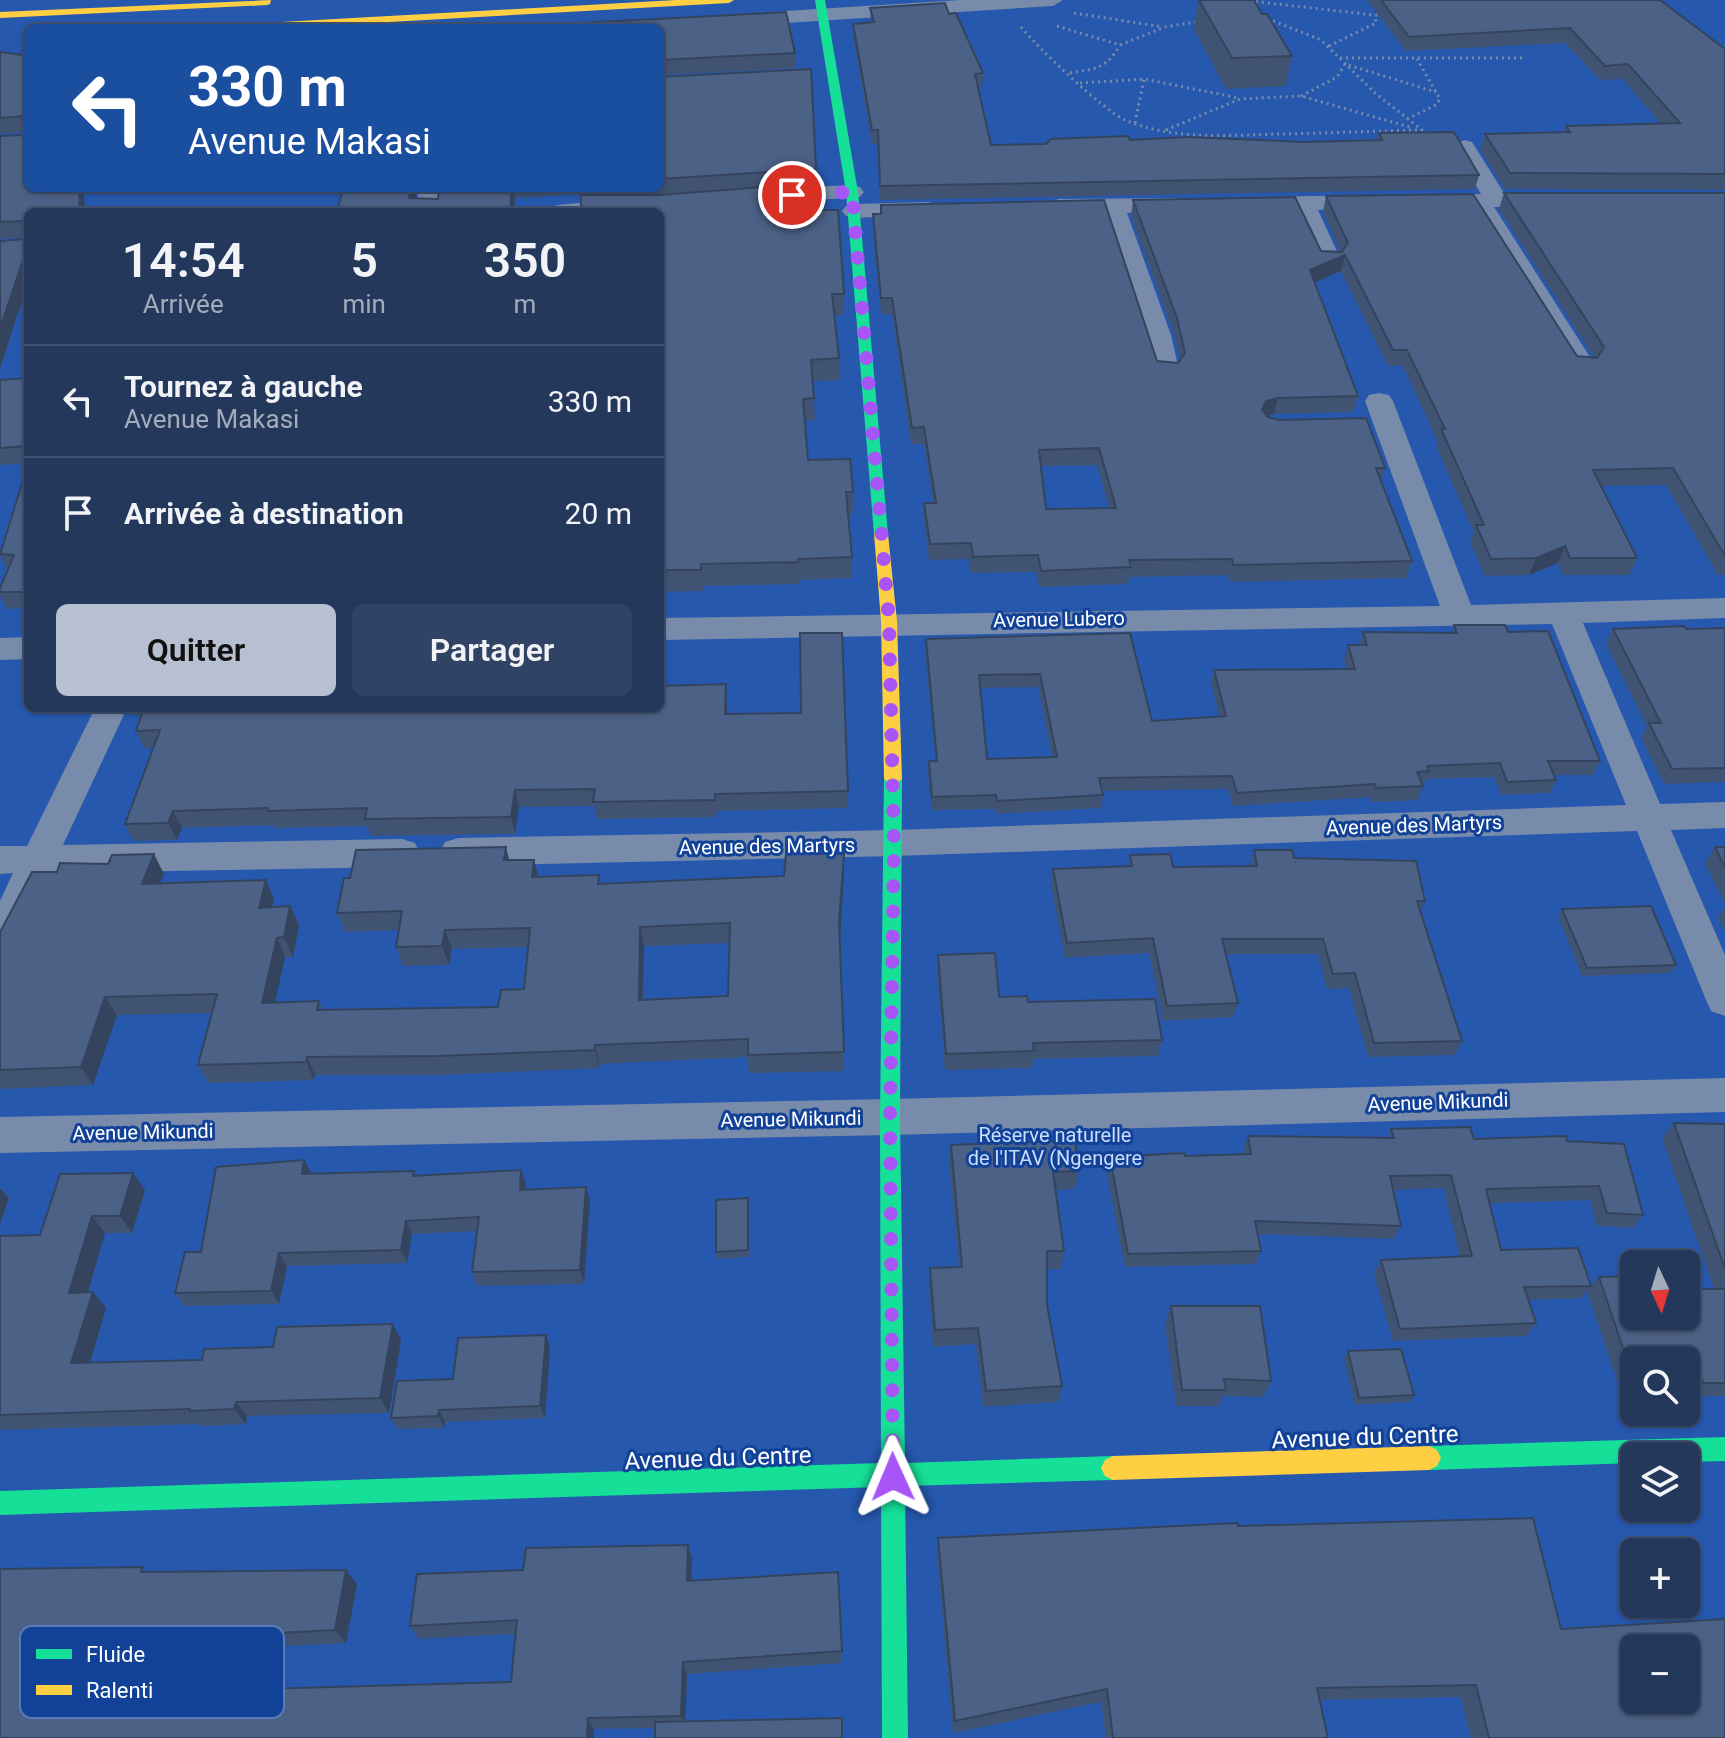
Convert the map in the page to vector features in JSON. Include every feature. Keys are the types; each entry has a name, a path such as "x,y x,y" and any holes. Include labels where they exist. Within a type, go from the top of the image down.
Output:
{"street":[{"path":"300,24 729,0"},
{"path":"0,15 282,1"},
{"path":"724,21 821,6 987,2 1061,6"},
{"path":"821,6 825,75 853,201 889,621 894,843 890,1117 895,1738"},
{"path":"1464,147 1487,200 1582,365"},
{"path":"747,198 946,208"},
{"path":"1037,207 1573,199"},
{"path":"602,208 657,203"},
{"path":"1303,203 1329,260"},
{"path":"1113,206 1158,335 1166,370"},
{"path":"1355,423 1383,412 1459,614"},
{"name":"Avenue Lubero","path":"664,629 889,621 1564,615 1725,608"},
{"path":"1564,615 1725,1000"},
{"path":"0,649 24,648"},
{"path":"0,939 109,712"},
{"name":"Avenue des Martyrs","path":"0,860 894,843 1725,815"},
{"name":"Avenue Mikundi","path":"0,1135 890,1117 1725,1095"},
{"name":"Avenue du Centre","path":"0,1503 1725,1449"}],"path":[{"path":"1240,0 1387,16"},
{"path":"1061,6 1165,27"},
{"path":"1255,17 1275,19 1328,46 1375,93 1422,130"},
{"path":"1328,46 1376,23 1375,17"},
{"path":"1046,21 1120,45"},
{"path":"1068,73 1102,67 1110,62 1120,45 1165,27 1204,21"},
{"path":"1022,30 1121,118 1163,132 1243,135 1422,130"},
{"path":"1340,58 1523,58"},
{"path":"1407,119 1436,105 1440,99 1417,58"},
{"path":"1345,64 1436,92"},
{"path":"1301,96 1337,77 1345,64"},
{"path":"1080,83 1144,79 1240,99 1301,96 1422,130"},
{"path":"1135,123 1144,79"},
{"path":"1163,132 1240,99"}],"green space":[{"name":"Réserve naturelle de l'ITAV (Ngengere","path":"0,0 1725,0 1725,1738 0,1738"}],"building":[{"path":"1199,0 1254,0 1262,14 1267,14 1292,56 1232,58"},
{"path":"1381,0 1660,0 1725,49 1725,174 1510,173 1485,134 1570,132 1566,126 1680,123 1628,64 1605,66 1570,28 1409,37"},
{"path":"945,3 949,14 956,13 983,73 975,74 991,145 1046,144 1051,139 1128,136 1130,140 1188,137 1304,142 1382,140 1379,133 1454,132 1479,175 880,186 878,130 872,130 853,24 874,22 870,8"},
{"path":"786,12 795,53 664,60 664,24 562,24"},
{"path":"0,52 24,53 24,116 0,118"},
{"path":"811,69 816,169 664,179 664,77"},
{"path":"24,135 24,192 79,192 80,208 24,208 24,263 0,329 0,241 23,239 23,221 0,222 0,136"},
{"path":"819,183 822,210 838,210 844,294 832,294 839,358 811,360 814,398 803,399 808,460 850,459 853,492 846,492 852,557 798,559 798,562 701,564 701,570 664,570 664,208 581,208 581,195 658,195"},
{"path":"342,192 410,192 409,198 438,199 439,192 512,192 510,208 338,208"},
{"path":"1504,193 1725,193 1725,556 1673,468 1593,470 1637,558 1570,558 1565,546 1536,558 1491,559 1476,525 1484,525 1441,429 1445,429 1407,350 1393,350 1345,255 1310,270 1358,396 1278,398 1266,401 1262,410 1268,417 1279,420 1366,418 1385,468 1376,468 1412,561 1233,565 1232,559 1129,560 1131,567 1041,571 1038,555 973,557 971,543 930,544 924,503 936,503 924,427 912,428 892,298 881,298 873,214 881,214 881,205 1104,200 1157,361 1178,363 1185,353 1177,318 1133,200 1295,197 1321,251 1342,252 1348,243 1326,196 1473,194 1577,356 1597,358 1604,347","holes":["1099,448 1116,508 1046,509 1039,450"]},
{"path":"24,378 24,446 0,448 0,380"},
{"path":"24,478 24,592 0,592 14,555 0,554"},
{"path":"1454,625 1505,625 1508,632 1548,631 1600,761 1548,761 1556,780 1507,782 1500,763 1427,766 1429,771 1417,772 1423,786 1376,788 1375,784 1237,793 1232,776 1099,778 1103,795 997,801 996,795 932,797 929,761 937,761 926,639 1130,633 1152,721 1226,716 1214,670 1355,669 1348,645 1367,645 1363,632 1457,633","holes":["1040,674 1057,757 987,759 979,675"]},
{"path":"1684,626 1686,629 1725,628 1725,768 1672,769 1649,723 1661,723 1613,629"},
{"path":"800,633 842,633 848,791 715,794 715,800 593,802 595,789 515,790 511,817 365,819 367,808 268,811 268,808 173,811 168,823 125,824 160,730 136,731 143,712 664,712 664,686 726,684 725,714 801,713"},
{"path":"506,847 504,860 534,860 532,877 599,875 598,884 784,876 786,853 844,854 839,922 844,1052 748,1055 748,1039 595,1045 595,1050 307,1057 306,1062 198,1065 217,994 105,997 81,1067 0,1070 0,932 32,872 57,872 60,863 108,864 112,855 154,854 142,884 266,880 259,908 290,906 284,937 277,938 262,1003 319,1001 317,1010 498,1007 501,990 524,989 530,928 445,930 442,946 396,947 402,911 337,913 344,878 350,878 356,850","holes":["730,923 728,996 639,1000 640,927"]},
{"path":"1715,847 1725,847 1725,867"},
{"path":"1254,850 1292,850 1294,858 1416,861 1425,901 1417,901 1462,1041 1374,1043 1355,973 1333,974 1323,939 1222,939 1238,1003 1167,1006 1153,938 1067,943 1053,869 1132,866 1130,855 1170,854 1173,867 1257,866"},
{"path":"1651,906 1676,965 1587,968 1562,909"},
{"path":"995,953 999,997 1027,996 1028,1002 1155,999 1162,1040 1033,1043 1034,1051 946,1054 938,955"},
{"path":"1674,1123 1725,1124 1725,1269"},
{"path":"1470,1127 1474,1139 1566,1136 1567,1141 1624,1144 1643,1215 1607,1213 1599,1186 1486,1189 1501,1250 1578,1248 1591,1286 1524,1287 1536,1323 1400,1329 1381,1260 1472,1256 1451,1175 1390,1176 1401,1226 1255,1221 1261,1251 1128,1254 1110,1157 1184,1153 1185,1156 1251,1154 1248,1136 1394,1138 1391,1129"},
{"path":"1075,1140 1079,1171 1053,1172 1064,1251 1047,1251 1047,1305 1062,1386 986,1391 978,1328 935,1330 930,1268 962,1267 951,1145"},
{"path":"304,1160 302,1174 414,1171 413,1176 521,1170 520,1190 586,1187 580,1270 472,1272 479,1217 406,1221 401,1250 279,1253 271,1291 175,1293 185,1252 201,1252 216,1167"},
{"path":"133,1173 120,1216 92,1216 69,1293 93,1292 71,1363 202,1360 204,1349 273,1347 277,1327 393,1324 380,1398 236,1402 234,1409 190,1411 0,1415 0,1236 40,1235 60,1174"},
{"path":"748,1198 748,1250 716,1252 716,1200"},
{"path":"1620,1276 1620,1330 1700,1330 1700,1289 1725,1289 1725,1383 1703,1383 1700,1346 1622,1346 1599,1277"},
{"path":"1171,1306 1260,1306 1271,1381 1224,1379 1226,1390 1182,1390"},
{"path":"546,1335 540,1406 439,1410 438,1416 391,1418 397,1381 453,1379 458,1338"},
{"path":"1401,1349 1414,1395 1359,1398 1348,1351"},
{"path":"1533,1518 1561,1629 1725,1619 1725,1738 1489,1738 1476,1685 1317,1688 1328,1738 1113,1738 1107,1689 955,1721 938,1538 1237,1523 1238,1526"},
{"path":"688,1545 687,1581 838,1572 842,1651 683,1662 681,1716 588,1718 587,1738 0,1738 0,1569 142,1567 141,1572 346,1570 335,1630 284,1633 284,1626 20,1626 20,1718 284,1718 284,1688 511,1682 517,1620 410,1626 417,1574 523,1570 526,1548"},
{"path":"842,1718 842,1738 655,1738 655,1722"}],"traffic: fast":[{"path":"820,0 852,192 881,534"},
{"path":"893,779 890,1117 895,1738"},
{"path":"1429,1458 1725,1449"},
{"path":"0,1503 1113,1468"}],"traffic: slow":[{"path":"300,24 729,0"},
{"path":"0,15 267,2"},
{"path":"881,534 889,621 893,779"},
{"path":"1113,1468 1429,1458"}],"route":[{"path":"792,195 852,192 889,621 894,843 890,1117 893,1477"}]}
